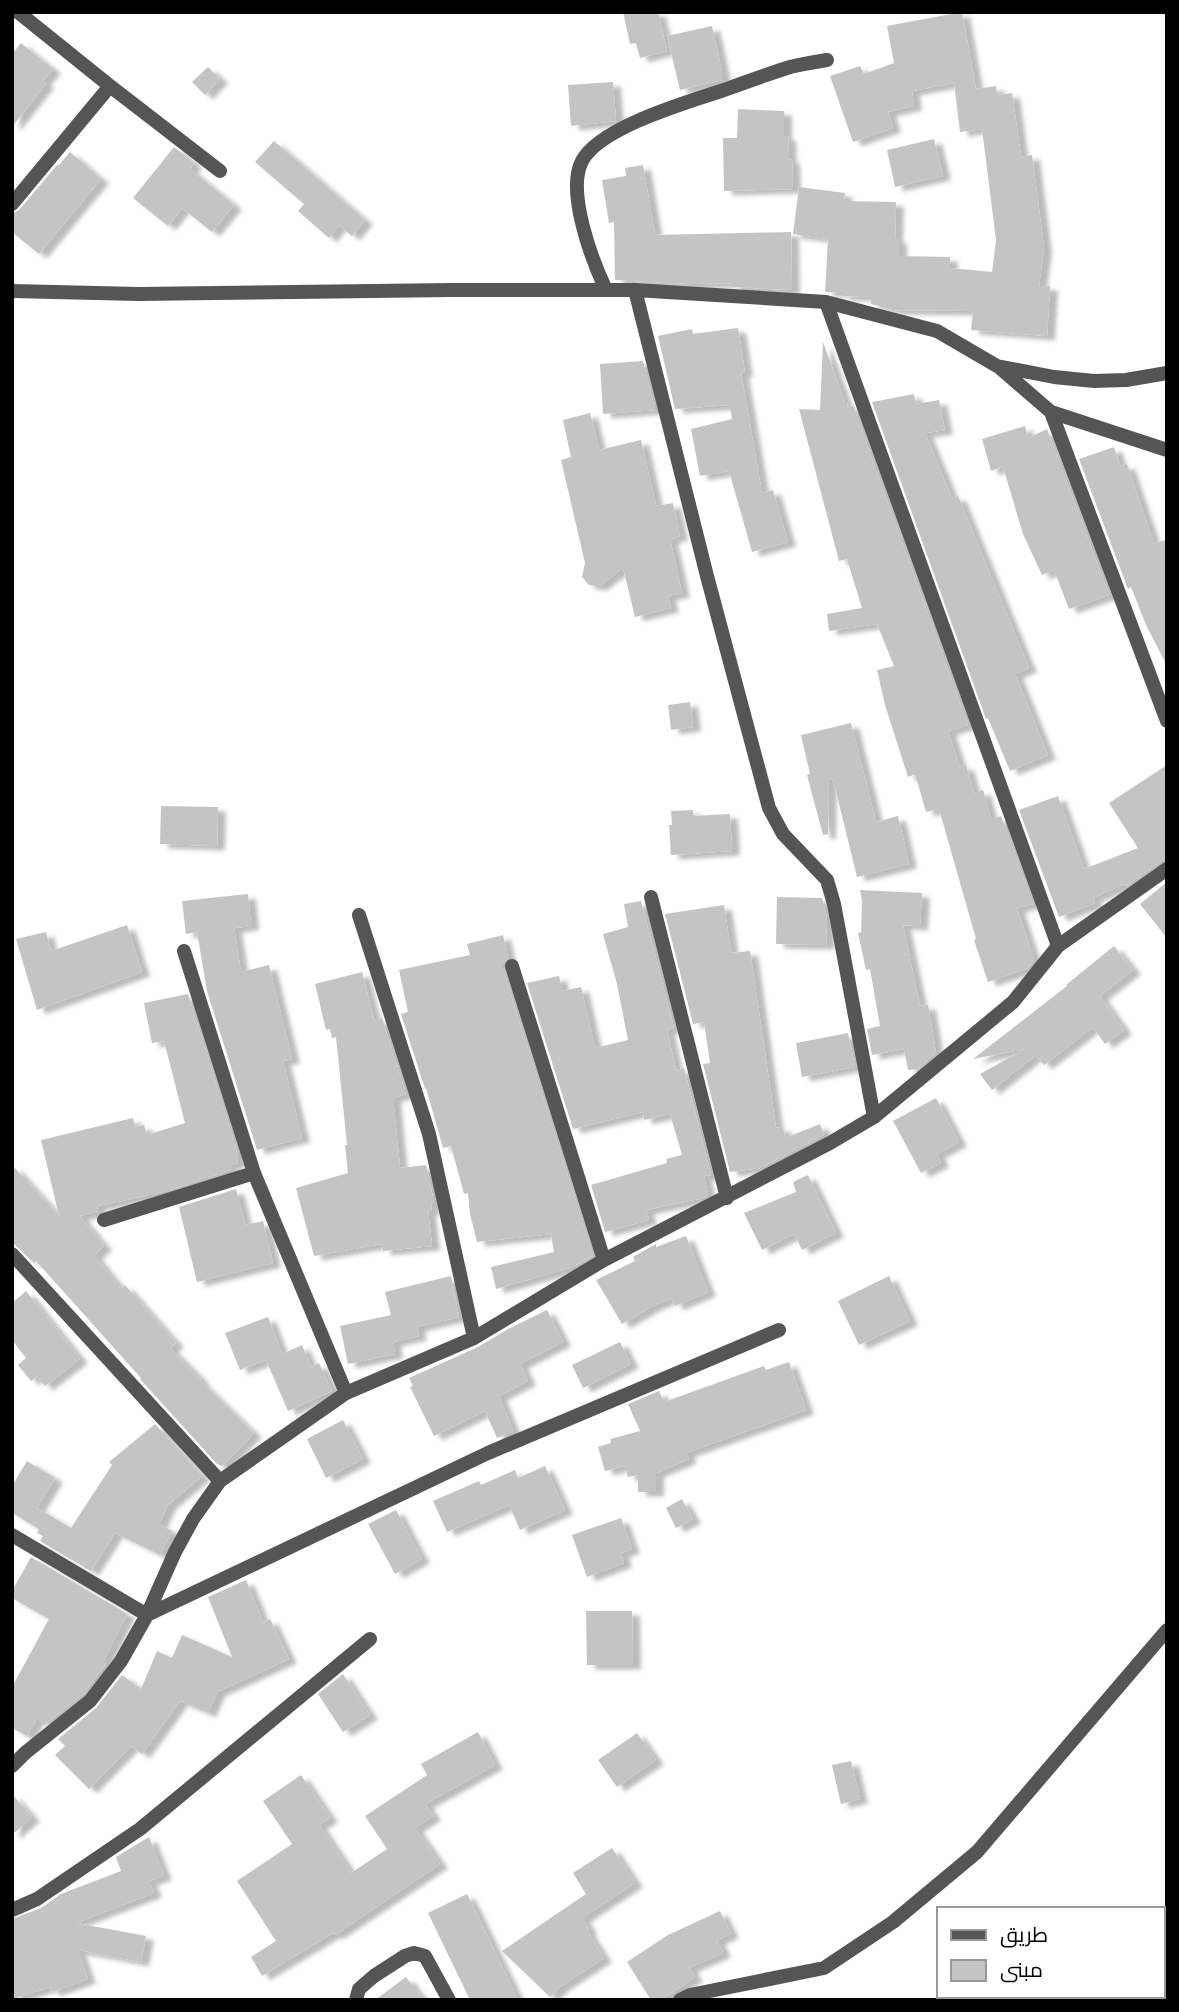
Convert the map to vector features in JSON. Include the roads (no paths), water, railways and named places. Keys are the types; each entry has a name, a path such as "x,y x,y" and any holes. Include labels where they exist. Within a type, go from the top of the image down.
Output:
{"street":[{"path":"18,12 220,171"},
{"path":"606,290 592,260 579,209 576,183 582,162 596,144 648,116 792,67 827,60"},
{"path":"12,204 110,86"},
{"path":"635,290 706,576 769,808 783,834 827,880 834,904 874,1116"},
{"path":"12,291 138,294 635,290 826,302 937,331 997,366 1051,412 1167,450"},
{"path":"826,302 1058,946"},
{"path":"997,366 1054,377 1094,381 1126,380 1167,373"},
{"path":"1051,412 1167,721"},
{"path":"12,1766 90,1701 121,1661 147,1615 193,1519 220,1481 346,1393 474,1338 604,1260 727,1198 830,1143 874,1116 1013,1002 1058,946 1167,869"},
{"path":"651,897 727,1198"},
{"path":"359,915 429,1135 474,1338"},
{"path":"184,951 254,1172 346,1393"},
{"path":"512,966 604,1260"},
{"path":"104,1220 254,1172"},
{"path":"12,1254 220,1481"},
{"path":"147,1615 488,1453 779,1331"},
{"path":"12,1535 147,1615"},
{"path":"680,2000 690,1995 824,1968 893,1922 977,1852 1167,1630"},
{"path":"12,1910 37,1899 140,1829 370,1639"},
{"path":"12,1745 25,1753"},
{"path":"356,2000 359,1989 374,1976 414,1952 425,1956 449,2000"}]}
